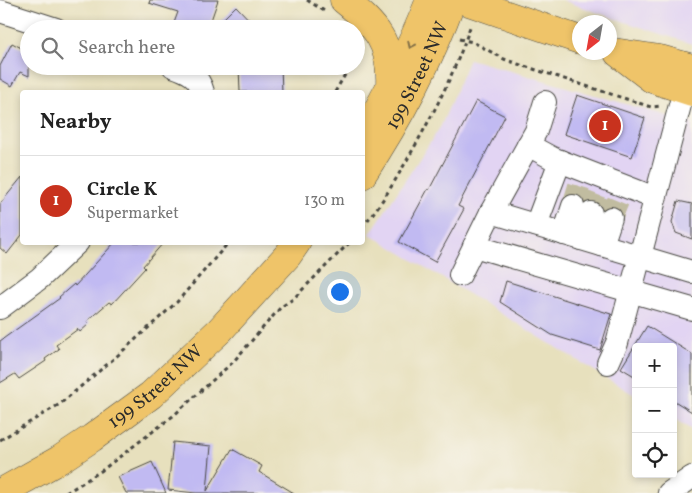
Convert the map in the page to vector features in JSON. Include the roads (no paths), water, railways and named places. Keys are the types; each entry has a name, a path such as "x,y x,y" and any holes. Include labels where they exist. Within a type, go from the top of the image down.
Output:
{"main road":[{"path":"344,0 365,20"},
{"name":"199 Street NW","path":"365,133 390,88 430,0"},
{"name":"199 Street NW","path":"365,170 385,140 418,82 452,0"},
{"path":"463,0 572,37"},
{"path":"365,20 380,35 389,55 390,88"},
{"path":"617,54 652,80 686,90"},
{"name":"199 Street NW","path":"0,492 84,444 150,395 220,330 297,247"}],"street":[{"path":"0,11 28,20"},
{"path":"194,75 202,90"},
{"path":"608,363 617,343 639,256 686,90"},
{"path":"460,275 491,212 536,131 545,102"},
{"path":"528,145 560,161 598,195 655,198"},
{"path":"536,226 560,161"},
{"path":"582,239 598,195"},
{"path":"582,239 598,195"},
{"path":"491,212 692,272"},
{"path":"0,308 40,278 75,245"},
{"path":"474,246 692,309"},
{"path":"669,493 692,477"}],"tunnel":[{"path":"573,206 579,186"},
{"path":"591,213 598,195"},
{"path":"611,218 618,201"}],"place":[{"name":"Circle K","path":"605,126"}]}
